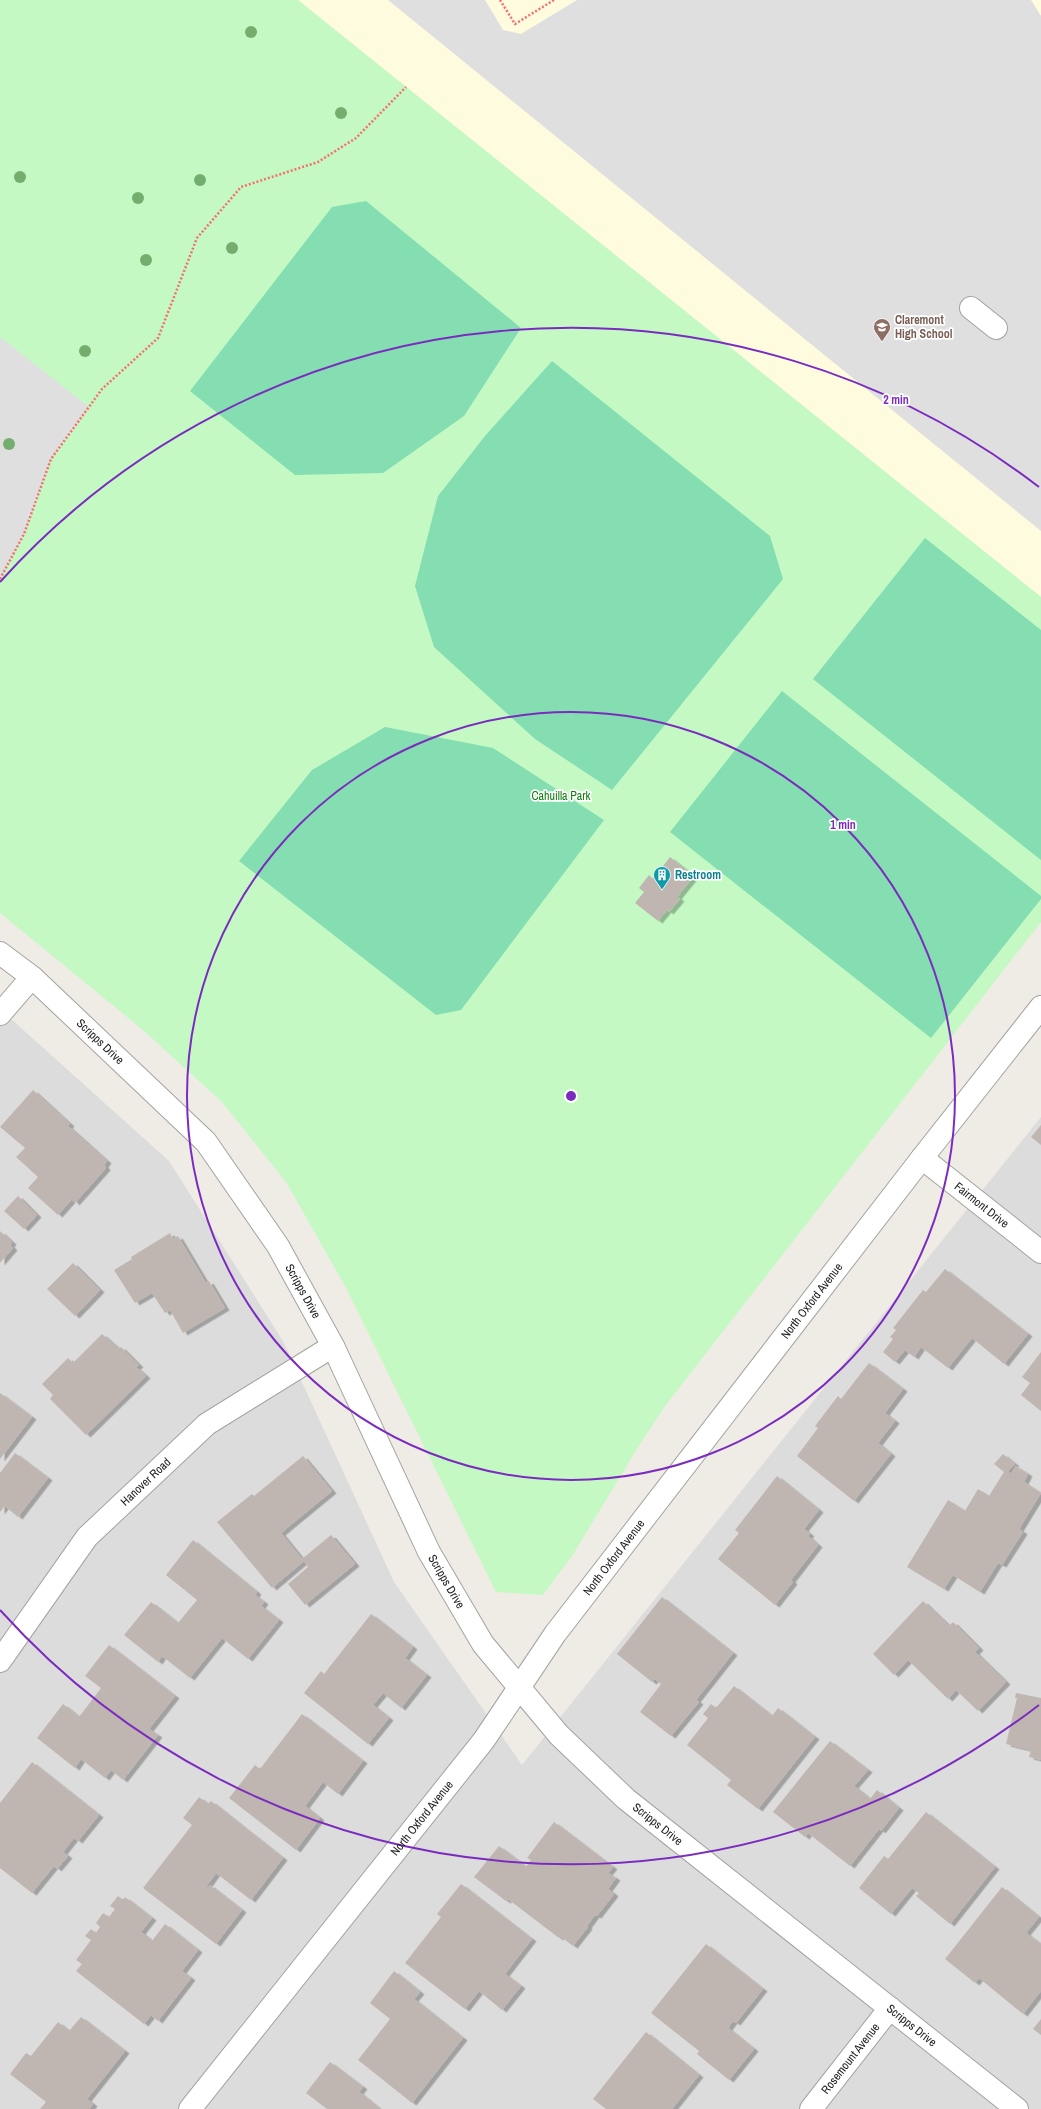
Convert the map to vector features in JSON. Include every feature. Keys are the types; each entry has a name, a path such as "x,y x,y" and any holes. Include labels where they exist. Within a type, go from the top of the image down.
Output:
{"street":[{"path":"971,308 996,328"},
{"name":"Scripps Drive","path":"0,953 32,978 206,1142 278,1246 333,1346 429,1552 483,1644 559,1735 626,1800 1017,2109"},
{"path":"0,1014 32,978"},
{"name":"North Oxford Avenue","path":"190,2109 484,1740 555,1634 922,1158 1041,1007"},
{"name":"Fairmont Drive","path":"922,1158 1041,1252"},
{"name":"Hanover Road","path":"0,1661 87,1537 207,1424 333,1346"},
{"name":"Rosemount Avenue","path":"811,2109 890,2008"}],"path":[{"path":"500,0 515,24 554,0"},
{"path":"0,579 24,534 51,459 102,389 158,338 197,238 241,187 318,162 356,138 406,87"}],"shaded area":[{"name":"Claremont High School","path":"298,0 1041,0 1041,597 406,87"},
{"name":"Claremont High School","path":"388,0 485,0 503,30 521,34 577,0 1031,0 1041,16 1041,531"},
{"path":"0,337 89,407 51,459 24,534 0,579"},
{"path":"0,1009 169,1161 283,1341 394,1582 522,1765 1041,1117 1041,2109 0,2109"}],"green space":[{"name":"Cahuilla Park","path":"0,0 298,0 1041,597 1041,922 665,1406 640,1444 572,1556 543,1595 496,1592 345,1286 286,1182 222,1102 143,1030 0,913"},
{"path":"366,201 521,328 464,416 383,473 295,475 190,391 332,207"},
{"path":"552,361 770,536 783,579 612,790 535,739 434,647 415,586 438,496 485,436"},
{"path":"925,538 1041,630 1041,860 813,679"},
{"path":"782,691 1041,896 1041,899 931,1038 670,832"},
{"path":"385,727 493,748 604,820 461,1010 436,1015 239,861 312,770"}],"building":[{"name":"Restroom","path":"670,857 694,876 677,897 680,899 669,912 667,910 658,921 635,903 644,892 639,888 649,875 653,879"},
{"path":"33,1090 70,1124 68,1126 107,1161 104,1165 106,1168 75,1203 72,1199 58,1215 28,1188 38,1177 16,1157 25,1148 0,1127"},
{"path":"1041,1125 1041,1145 1031,1137"},
{"path":"18,1196 37,1215 24,1229 4,1211"},
{"path":"0,1231 12,1242 10,1245 13,1248 0,1263"},
{"path":"170,1233 173,1239 178,1236 206,1283 209,1281 225,1308 183,1333 170,1310 165,1313 152,1293 135,1303 114,1270 132,1259 131,1257"},
{"path":"73,1263 100,1290 75,1316 47,1289"},
{"path":"945,1269 1028,1334 1004,1364 972,1338 948,1368 921,1347 914,1357 905,1350 895,1362 883,1352 893,1339 890,1337 896,1330 893,1328 923,1290 926,1292"},
{"path":"102,1334 119,1349 121,1347 139,1365 136,1367 146,1376 86,1435 50,1399 53,1395 42,1384 68,1358 73,1363"},
{"path":"1041,1352 1041,1411 1021,1395 1030,1383 1022,1377"},
{"path":"869,1363 903,1389 885,1413 895,1421 878,1443 891,1454 854,1501 797,1456 818,1428 815,1426 838,1396 841,1399"},
{"path":"0,1393 32,1417 0,1459"},
{"path":"15,1453 48,1478 18,1517 5,1506 0,1512 0,1473"},
{"path":"1003,1454 1015,1464 1008,1471 1011,1474 1016,1466 1028,1474 1024,1482 1041,1493 1019,1529 1023,1532 1002,1565 998,1563 980,1592 953,1575 944,1589 907,1567 948,1500 965,1511 978,1489 989,1496 1004,1472 994,1464"},
{"path":"303,1456 332,1491 281,1533 302,1559 331,1535 355,1564 305,1605 288,1584 308,1567 304,1561 272,1588 217,1522 252,1494 254,1496"},
{"path":"777,1476 819,1510 804,1529 810,1534 808,1536 818,1545 791,1580 793,1582 775,1605 718,1559 739,1533 735,1530"},
{"path":"193,1540 257,1592 255,1595 264,1602 261,1606 279,1620 248,1659 222,1638 190,1678 162,1656 158,1662 124,1635 151,1602 178,1623 197,1600 166,1575"},
{"path":"662,1597 733,1653 696,1700 699,1702 671,1736 640,1712 661,1684 655,1679 652,1682 617,1654"},
{"path":"923,1601 949,1626 953,1622 979,1648 975,1652 1006,1682 978,1711 956,1690 948,1699 908,1660 894,1675 873,1654"},
{"path":"371,1614 413,1647 405,1658 427,1675 401,1708 383,1693 373,1705 389,1718 368,1744 304,1693 321,1671 324,1674"},
{"path":"109,1645 175,1696 149,1729 158,1735 123,1780 111,1770 105,1778 81,1759 75,1768 37,1738 63,1704 79,1717 101,1688 85,1676"},
{"path":"734,1686 772,1716 778,1708 815,1737 758,1809 727,1785 731,1780 687,1745 708,1718 703,1714 711,1704 716,1708"},
{"path":"1016,1693 1041,1698 1041,1760 1029,1757 1031,1750 1006,1744 1017,1698 1015,1698"},
{"path":"302,1714 363,1761 338,1794 323,1782 305,1806 320,1818 296,1850 229,1798 255,1765 260,1769"},
{"path":"830,1741 868,1770 854,1786 870,1799 877,1790 899,1808 881,1831 879,1829 850,1866 808,1833 805,1837 773,1812"},
{"path":"32,1762 99,1815 78,1841 74,1838 63,1852 68,1856 57,1869 54,1866 32,1893 0,1868 0,1803"},
{"path":"199,1797 208,1804 211,1801 283,1858 251,1900 216,1873 206,1887 208,1888 210,1885 242,1910 216,1944 143,1888 192,1825 183,1818"},
{"path":"926,1812 995,1867 950,1924 916,1896 919,1893 912,1888 891,1914 859,1888 884,1856 888,1859"},
{"path":"554,1822 613,1867 608,1873 616,1878 608,1889 614,1894 597,1916 595,1915 587,1926 588,1927 573,1946 560,1936 559,1938 508,1899 506,1901 474,1877 499,1846 526,1867 531,1860 527,1858"},
{"path":"461,1884 532,1939 505,1974 521,1986 502,2010 479,1991 465,2009 405,1963 441,1917 437,1914"},
{"path":"1002,1887 1039,1917 1026,1933 1041,1944 1041,1991 1023,2014 979,1978 975,1983 945,1959"},
{"path":"118,1896 123,1900 125,1897 152,1918 141,1932 152,1941 165,1924 198,1950 182,1971 191,1978 158,2021 151,2015 144,2024 76,1971 82,1964 76,1960 91,1940 85,1936 91,1929 96,1933 100,1927 96,1923 103,1913 109,1917 115,1909 110,1906"},
{"path":"706,1944 763,1989 736,2023 733,2021 728,2028 754,2049 729,2080 697,2054 699,2051 651,2013"},
{"path":"394,1971 420,1992 414,1999 463,2038 412,2103 358,2060 390,2019 370,2003"},
{"path":"81,2017 125,2051 87,2099 93,2104 89,2109 40,2109 46,2102 10,2074 26,2053 31,2056 58,2022 69,2031"},
{"path":"1041,2019 1041,2035 1033,2029"},
{"path":"646,2032 699,2075 672,2109 606,2109 593,2099"},
{"path":"330,2062 363,2087 359,2092 380,2109 327,2109 306,2093"}],"place":[{"name":"Claremont High School","path":"882,342"},
{"name":"Restroom","path":"662,890"}]}
